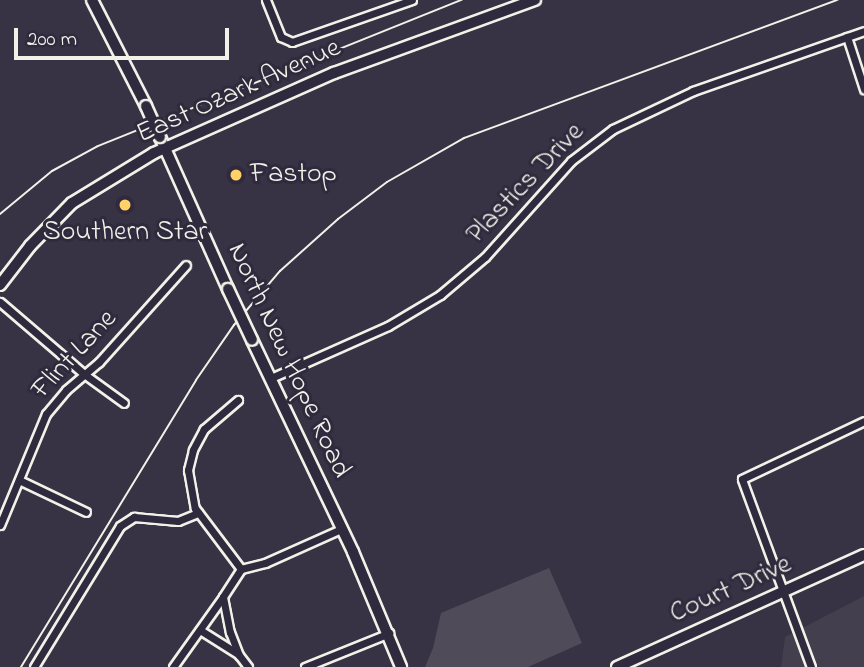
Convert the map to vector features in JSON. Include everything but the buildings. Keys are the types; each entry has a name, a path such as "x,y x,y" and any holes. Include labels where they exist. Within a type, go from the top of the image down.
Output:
{"main road":[{"name":"North New Hope Road","path":"92,0 146,106 228,289 389,633 401,667"},
{"name":"East Ozark Avenue","path":"0,285 30,246 72,203 105,181 165,148 334,73 534,0"},
{"name":"Court Drive","path":"617,667 864,555"}],"street":[{"path":"266,0 284,40 296,42 412,0"},
{"name":"Plastics Drive","path":"271,378 388,326 440,295 485,257 571,161 613,129 693,91 864,31"},
{"path":"847,37 864,89"},
{"name":"Flint Lane","path":"0,525 47,414 84,374 99,362 186,265"},
{"path":"0,302 84,374 124,403"},
{"path":"238,400 212,420 193,450 189,482 198,513 241,569"},
{"path":"810,667 785,590 742,479 864,421"},
{"path":"19,480 86,512"},
{"path":"34,667 120,526 134,517 178,521 198,513"},
{"path":"173,667 241,569 265,563 341,529"},
{"path":"223,597 227,621 239,655 248,667"},
{"path":"200,630 239,655"},
{"path":"305,667 389,633"}],"shaded area":[{"path":"549,568 582,643 528,667 425,667 433,648 441,613"},
{"path":"864,596 864,667 781,667 785,637"}],"railway":[{"path":"0,214 52,171 98,146 462,0"},
{"path":"21,667 196,380 234,325 280,271 338,219 387,182 464,138 837,0"}],"place":[{"name":"Fastop","path":"236,175"},
{"name":"Southern Star","path":"125,205"}]}
